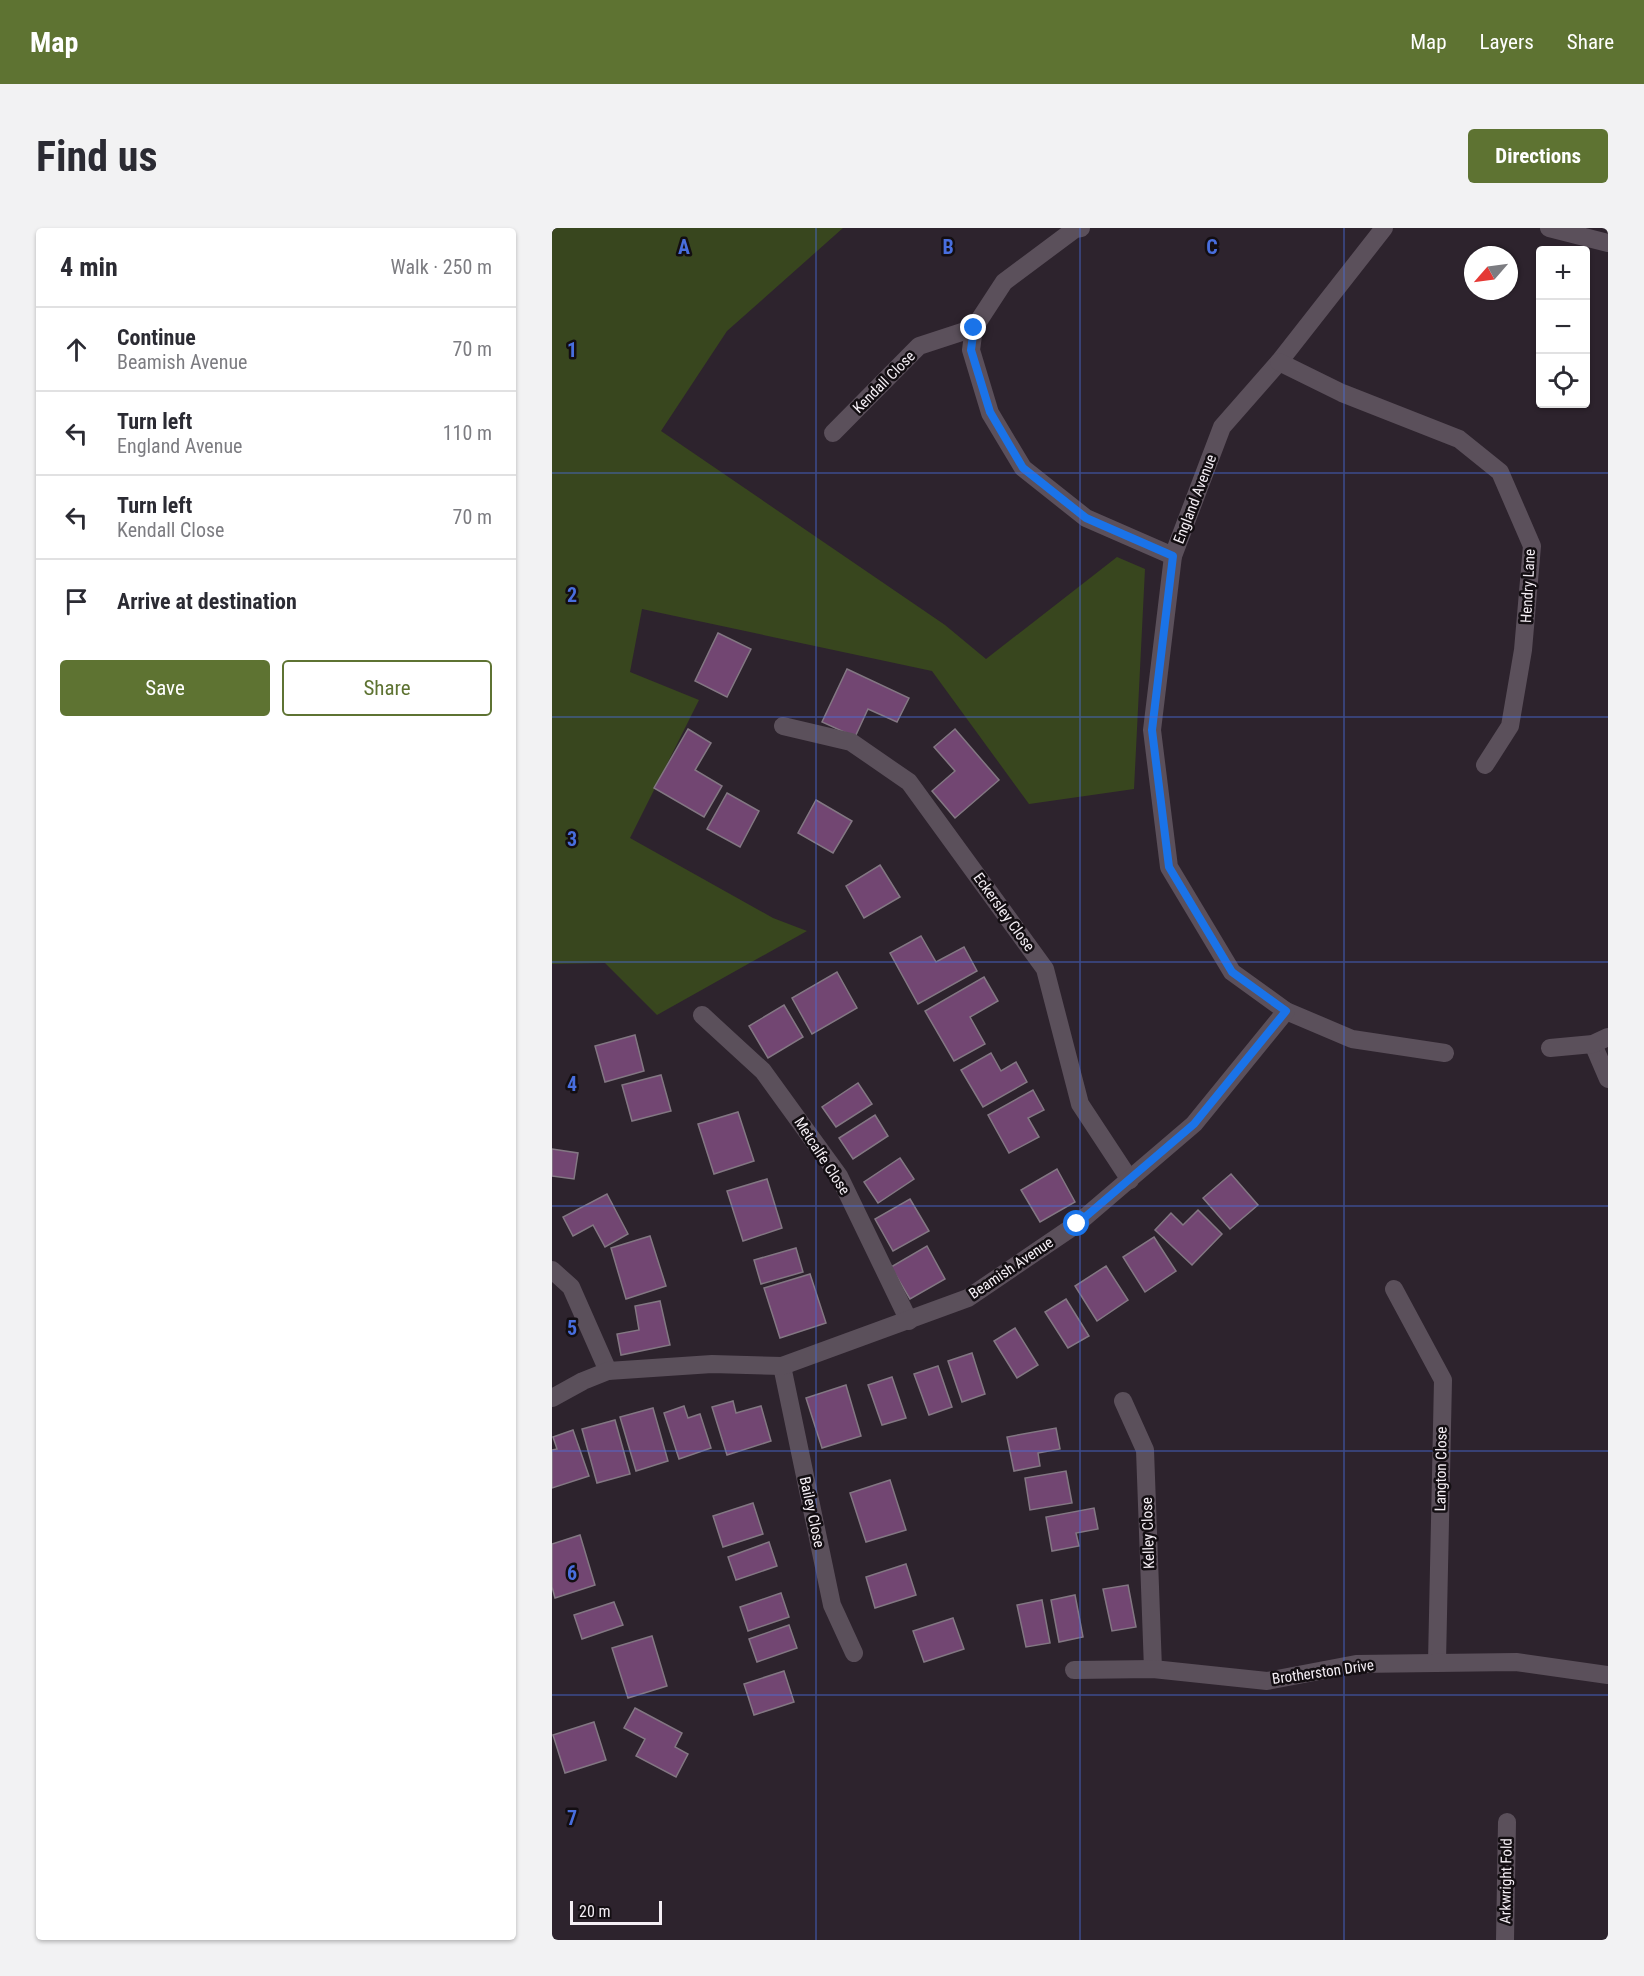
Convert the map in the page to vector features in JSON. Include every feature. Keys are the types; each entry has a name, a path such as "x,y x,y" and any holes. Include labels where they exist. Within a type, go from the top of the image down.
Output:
{"street":[{"path":"1081,228 1075,229 1004,282 974,328 971,350 990,412 1023,468 1086,518 1173,556"},
{"name":"England Avenue","path":"1384,228 1279,362 1222,427 1173,556 1152,730 1169,867 1232,972 1286,1011 1352,1039 1446,1053"},
{"path":"1548,228 1608,243"},
{"name":"Kendall Close","path":"833,434 919,346 974,328"},
{"name":"Hendry Lane","path":"1279,362 1342,393 1459,439 1500,472 1532,546 1523,650 1510,726 1485,765"},
{"name":"Eckersley Close","path":"783,726 851,742 909,782 1046,969 1080,1104 1130,1180"},
{"name":"Beamish Avenue","path":"552,1398 583,1381 608,1371 712,1364 782,1366 968,1298 1077,1224 1194,1124 1286,1011"},
{"name":"Metcalfe Close","path":"702,1015 764,1071 839,1176 909,1321"},
{"path":"1550,1048 1601,1040 1608,1079"},
{"path":"552,1270 571,1287 608,1371"},
{"name":"Langton Close","path":"1394,1289 1443,1380 1437,1662"},
{"name":"Bailey Close","path":"782,1366 832,1605 854,1653"},
{"name":"Kelley Close","path":"1123,1401 1144,1450 1153,1669"},
{"name":"Brotherston Drive","path":"1074,1670 1153,1669 1267,1681 1356,1664 1516,1662 1608,1675"},
{"name":"Arkwright Fold","path":"1505,1940 1507,1822"}],"green space":[{"path":"552,228 843,228 727,331 661,431 945,625 986,659 1117,557 1145,569 1134,789 1029,804 932,671 642,609 630,672 699,700 630,838 773,918 807,931 657,1015 605,963 552,964"}],"building":[{"path":"718,633 751,649 727,697 695,681"},
{"path":"847,669 909,698 897,722 868,709 855,737 822,722"},
{"path":"688,729 711,743 695,770 722,786 704,817 654,788"},
{"path":"955,729 999,780 955,818 932,791 955,771 934,747"},
{"path":"727,793 759,811 740,847 707,829"},
{"path":"816,800 852,821 833,853 798,833"},
{"path":"880,865 900,897 864,918 846,886"},
{"path":"921,936 936,962 964,947 977,971 918,1004 890,953"},
{"path":"837,972 857,1008 812,1034 792,998"},
{"path":"984,977 998,1001 970,1017 985,1044 954,1061 925,1011"},
{"path":"784,1005 803,1037 768,1058 749,1026"},
{"path":"635,1035 644,1071 605,1082 595,1046"},
{"path":"991,1053 1001,1071 1016,1062 1027,1082 983,1107 961,1070"},
{"path":"661,1075 671,1111 632,1121 622,1085"},
{"path":"858,1083 872,1104 836,1127 822,1107"},
{"path":"1033,1090 1044,1110 1028,1118 1039,1137 1009,1153 988,1115"},
{"path":"738,1112 754,1161 714,1174 698,1124"},
{"path":"875,1115 888,1136 853,1159 839,1138"},
{"path":"552,1149 578,1153 574,1179 552,1176"},
{"path":"900,1158 914,1179 878,1203 864,1182"},
{"path":"1057,1169 1075,1202 1040,1222 1021,1190"},
{"path":"1231,1174 1258,1205 1230,1229 1203,1198"},
{"path":"767,1179 782,1228 743,1241 727,1191"},
{"path":"607,1194 628,1234 605,1247 593,1225 573,1236 563,1217"},
{"path":"910,1199 929,1231 893,1251 875,1219"},
{"path":"1198,1210 1222,1234 1192,1265 1155,1230 1171,1213 1183,1225"},
{"path":"650,1236 666,1286 626,1299 611,1248"},
{"path":"1154,1237 1176,1271 1145,1292 1123,1257"},
{"path":"927,1246 945,1279 910,1299 891,1267"},
{"path":"796,1248 803,1272 761,1284 754,1260"},
{"path":"1106,1266 1128,1300 1097,1321 1075,1286"},
{"path":"810,1274 826,1323 780,1338 764,1288"},
{"path":"1066,1299 1089,1336 1068,1348 1045,1312"},
{"path":"660,1301 670,1345 621,1355 617,1334 639,1330 635,1306"},
{"path":"1015,1328 1038,1365 1017,1378 994,1341"},
{"path":"972,1353 985,1394 962,1402 948,1361"},
{"path":"938,1366 952,1407 929,1415 914,1374"},
{"path":"892,1377 906,1418 882,1425 868,1385"},
{"path":"846,1385 861,1436 822,1448 806,1398"},
{"path":"733,1401 736,1413 761,1406 771,1441 727,1455 712,1407"},
{"path":"684,1406 688,1418 700,1414 711,1448 679,1459 664,1413"},
{"path":"653,1408 668,1461 636,1471 620,1417"},
{"path":"615,1420 630,1474 597,1483 582,1429"},
{"path":"1056,1428 1060,1449 1038,1453 1040,1466 1014,1471 1007,1437"},
{"path":"573,1430 589,1476 552,1488 552,1450 557,1449 553,1437"},
{"path":"1066,1471 1072,1503 1030,1510 1025,1478"},
{"path":"890,1480 906,1530 866,1542 850,1493"},
{"path":"753,1503 763,1534 723,1547 713,1516"},
{"path":"1094,1508 1098,1529 1076,1533 1079,1546 1052,1551 1046,1517"},
{"path":"580,1535 595,1585 555,1598 552,1587 552,1544"},
{"path":"769,1542 777,1566 736,1580 728,1557"},
{"path":"906,1564 916,1595 875,1608 866,1577"},
{"path":"1128,1585 1136,1627 1112,1631 1103,1589"},
{"path":"781,1593 789,1617 748,1631 740,1607"},
{"path":"1075,1595 1083,1637 1059,1642 1051,1600"},
{"path":"1042,1600 1050,1643 1026,1647 1017,1605"},
{"path":"614,1602 623,1625 582,1639 574,1615"},
{"path":"953,1618 964,1649 924,1662 913,1631"},
{"path":"789,1625 797,1648 757,1662 749,1639"},
{"path":"652,1636 667,1686 628,1698 612,1648"},
{"path":"784,1671 794,1702 754,1715 744,1684"},
{"path":"635,1708 682,1733 675,1747 688,1754 676,1777 636,1756 645,1739 624,1728"},
{"path":"594,1722 606,1760 565,1773 553,1735"}],"route":[{"path":"974,328 971,350 990,412 1023,468 1086,518 1173,556 1152,730 1169,867 1232,972 1286,1011 1194,1124 1077,1224"}]}
